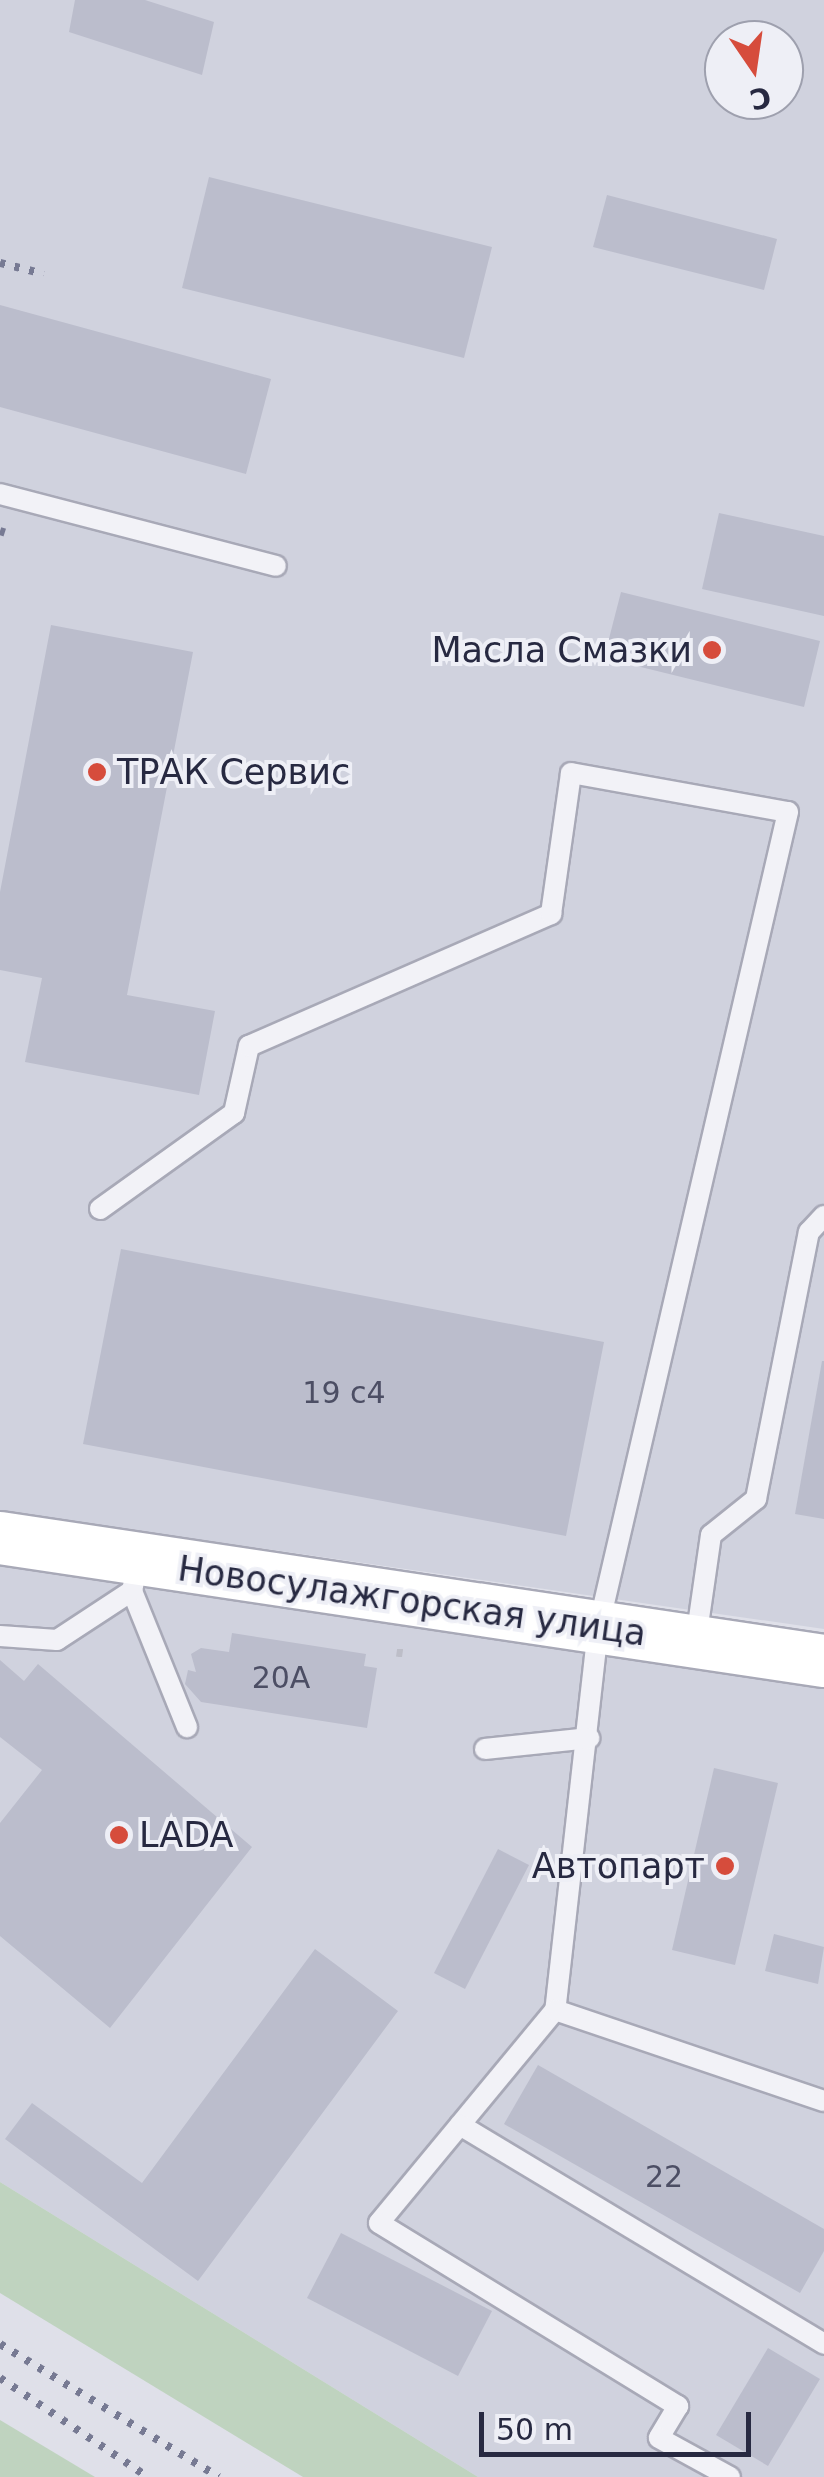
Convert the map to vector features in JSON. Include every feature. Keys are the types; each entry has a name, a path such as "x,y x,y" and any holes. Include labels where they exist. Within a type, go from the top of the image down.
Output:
{"main road":[{"name":"Новосулажгорская улица","path":"0,1538 135,1576 696,1641 824,1661"}],"lane":[{"path":"0,494 276,566"},
{"path":"100,1210 234,1114 249,1046 551,914 571,773 788,812 598,1630 589,1738 555,2010 380,2223 678,2406 660,2438 730,2477"},
{"path":"696,1641 711,1535 756,1499 808,1232 824,1216"},
{"path":"0,1636 57,1640 135,1576 187,1727"},
{"path":"485,1749 589,1738"},
{"path":"555,2010 824,2100"},
{"path":"460,2124 824,2344"}],"shaded area":[{"path":"0,0 824,0 824,1629 0,1511"},
{"path":"0,1566 824,1686 824,2477 478,2477 0,2182"}],"green space":[{"path":"0,2182 478,2477 303,2477 0,2293"},
{"path":"0,2420 95,2477 0,2477"}],"building":[{"path":"75,0 145,0 214,22 202,75 69,32"},
{"path":"209,177 492,247 464,358 182,288"},
{"path":"607,195 777,239 764,290 593,247"},
{"path":"0,305 271,379 246,474 0,407"},
{"path":"719,513 824,536 824,616 702,589"},
{"name":"Масла Смазки","path":"621,592 820,641 804,707 604,658"},
{"name":"ТРАК Сервис","path":"51,625 193,652 127,995 215,1011 199,1095 25,1062 42,978 0,970 0,892"},
{"path":"121,1249 604,1342 566,1536 83,1444"},
{"path":"824,1361 824,1519 795,1514"},
{"path":"232,1633 366,1654 364,1666 377,1668 367,1728 201,1702 185,1684 188,1670 196,1672 191,1654 201,1648 229,1652"},
{"name":"LADA","path":"0,1660 24,1681 38,1664 252,1847 110,2028 0,1936 0,1823 42,1770 0,1737"},
{"name":"Автопарт","path":"714,1768 778,1783 735,1965 672,1950"},
{"path":"498,1849 529,1865 465,1989 434,1973"},
{"path":"774,1934 824,1947 818,1984 765,1971"},
{"path":"315,1949 398,2011 198,2281 5,2139 32,2103 142,2183"},
{"path":"538,2065 824,2229 824,2251 800,2293 504,2124"},
{"path":"341,2233 492,2311 458,2376 307,2298"},
{"path":"768,2348 820,2379 768,2466 716,2435"}],"railway":[{"path":"0,263 44,274"},
{"path":"0,531 6,533"},
{"path":"0,2344 219,2477"},
{"path":"0,2378 148,2477"}],"place":[{"name":"Масла Смазки","path":"712,650"},
{"name":"ТРАК Сервис","path":"97,772"},
{"name":"LADA","path":"119,1835"},
{"name":"Автопарт","path":"725,1866"}]}
